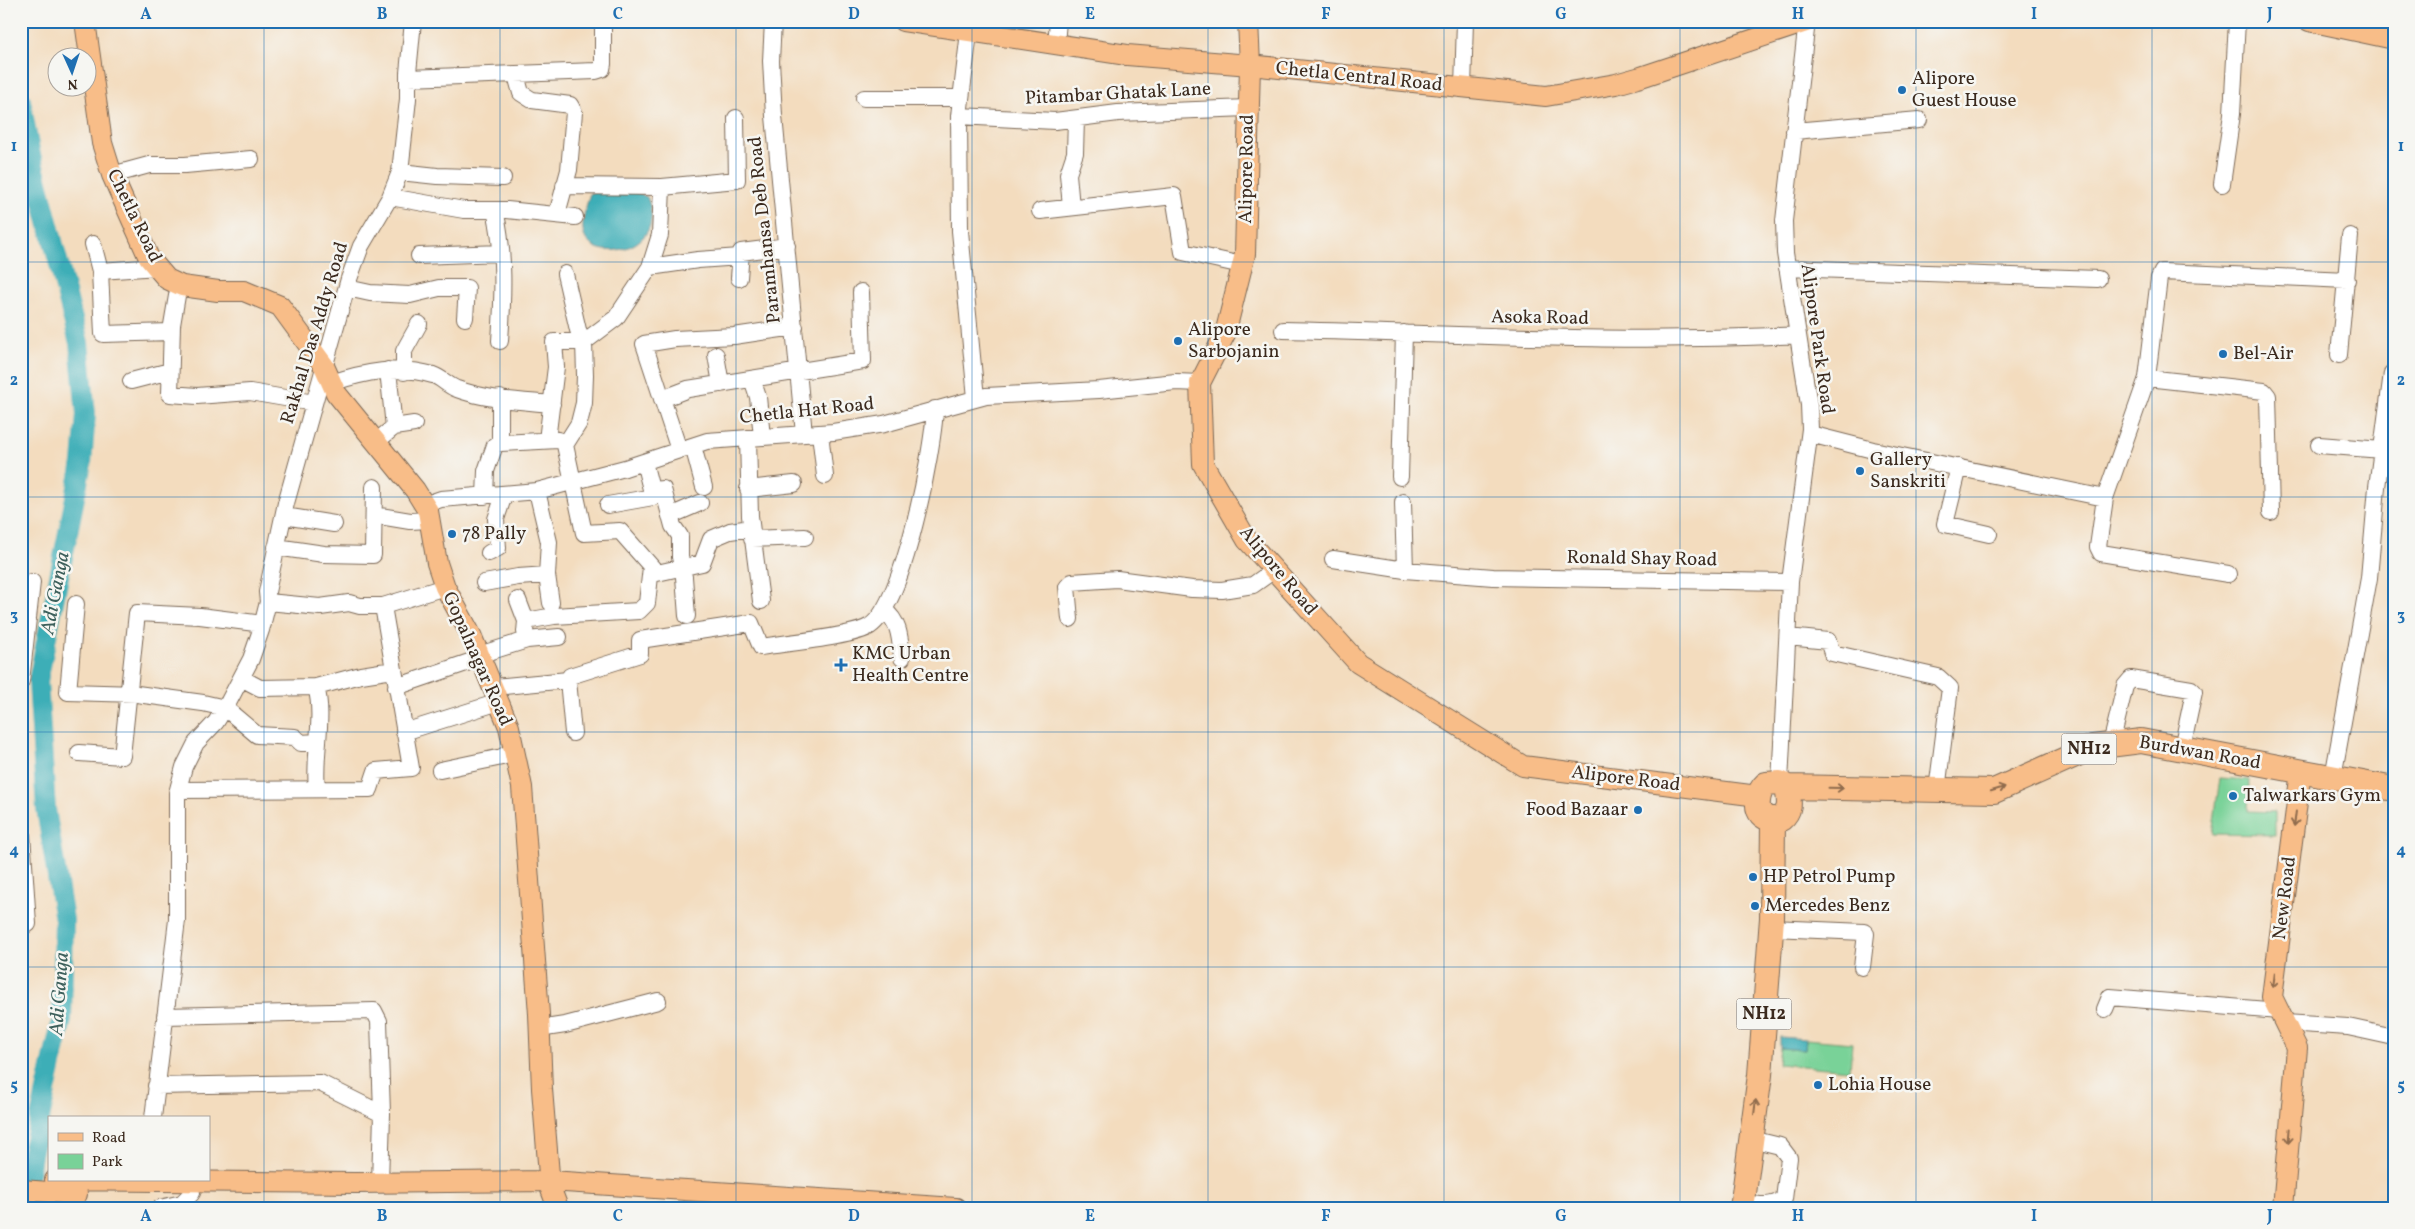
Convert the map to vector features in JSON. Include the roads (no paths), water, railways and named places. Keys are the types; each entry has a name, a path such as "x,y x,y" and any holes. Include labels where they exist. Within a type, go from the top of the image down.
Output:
{"highway":[{"name":"Burdwan Road","path":"1784,785 1994,791 2093,747 2141,741 2394,789"},
{"name":"NH12","path":"1758,796 1760,789 1766,784 1784,785"},
{"path":"1758,796 1759,812 1764,817 1781,819 1787,815 1790,804 1784,785"},
{"name":"NH12","path":"1742,1205 1760,1074 1771,928 1773,819"}],"main road":[{"name":"Chetla Road","path":"85,21 102,143 112,174 150,258 167,279 179,284 218,291 244,291 280,306 327,375"},
{"name":"Chetla Central Road","path":"903,21 974,29 1127,55 1250,65 1555,96 1641,77 1808,21"},
{"name":"Alipore Road","path":"1248,21 1250,65 1245,254 1225,334 1200,383 1204,464 1247,540 1358,663 1523,766 1758,796"},
{"path":"2309,21 2394,39"},
{"name":"Gopalnagar Road","path":"327,375 336,393 415,490 426,512 437,563 445,587 480,656 509,727 522,795 539,1029 540,1077 550,1184 558,1208"},
{"name":"New Road","path":"2283,1208 2297,1048 2272,997 2301,771"},
{"path":"21,1177 48,1182"},
{"path":"21,1190 59,1184 550,1184 956,1208"},
{"path":"150,1184 192,1193 550,1184 845,1208"}],"street":[{"name":"Rakhal Das Addy Road","path":"153,1116 177,920 178,790 184,767 196,743 216,722 225,708 241,678 263,624 276,547 314,403 327,375 347,288 361,246 390,197 400,172 408,99 413,21"},
{"path":"408,78 516,75 602,69 603,21"},
{"name":"Paramhansa Deb Road","path":"773,21 771,61 774,107 798,370 812,434 826,476"},
{"path":"1056,44 1058,21"},
{"path":"1463,88 1465,21"},
{"name":"Alipore Park Road","path":"1784,785 1790,582 1810,434 1809,405 1787,268 1784,221 1808,21"},
{"path":"2222,184 2232,114 2237,21"},
{"path":"974,29 960,116 960,231 976,398"},
{"path":"516,75 521,93 532,100 570,105 574,112 570,170 557,214"},
{"path":"864,98 962,98"},
{"name":"Pitambar Ghatak Lane","path":"960,116 1055,121 1118,113 1248,108"},
{"path":"564,186 662,187 737,180 736,118"},
{"path":"1071,207 1068,174 1075,153 1076,119"},
{"path":"1794,132 1919,120"},
{"path":"112,174 149,165 185,166 251,159"},
{"path":"400,172 437,176 502,178"},
{"path":"547,440 556,367 554,342 584,342 616,318 650,267 660,235 662,187"},
{"path":"1040,211 1174,196 1183,252 1242,265"},
{"path":"390,197 464,210 495,210 575,217"},
{"path":"495,210 500,229 503,295 500,341"},
{"path":"2339,355 2350,236"},
{"path":"93,244 100,271 103,334 171,332"},
{"path":"739,278 741,252 787,246"},
{"path":"419,256 501,253"},
{"path":"650,267 698,260 740,257"},
{"path":"100,271 158,267"},
{"path":"1787,268 2098,279"},
{"path":"2228,574 2101,553 2098,547 2105,498 2147,378 2159,278 2162,272 2346,280"},
{"path":"566,274 578,330 584,342 584,403 579,423 565,445 584,533 620,531 656,573 702,563 711,538 730,531 805,537"},
{"path":"179,284 171,332 170,394 196,396 250,392 314,403"},
{"path":"347,288 370,293 410,295 439,288 467,288 465,318"},
{"path":"662,399 688,390 798,370 862,361 861,292"},
{"path":"394,427 396,371 404,351 419,324"},
{"path":"670,516 702,495 686,448 662,399 644,344 675,339 734,336 795,327"},
{"name":"Asoka Road","path":"1283,330 1404,333 1468,337 1714,339 1798,334"},
{"path":"1400,477 1404,333"},
{"path":"716,355 721,384"},
{"path":"132,381 170,371"},
{"path":"327,375 396,371 434,376 456,389 500,398 552,404"},
{"path":"2333,777 2369,578 2382,450 2390,417 2392,373"},
{"path":"2147,378 2264,391 2268,396 2271,512"},
{"path":"752,379 758,397 748,489 761,601"},
{"name":"Chetla Hat Road","path":"374,515 410,520 426,512 441,499 504,495 537,490 644,462 707,441 812,434 884,424 986,396 1100,390 1176,382 1200,383"},
{"path":"500,398 500,443"},
{"path":"404,732 497,695 568,680 570,676 640,654 640,640 751,623 761,647 844,634 870,627 889,602 912,531 927,470 934,430 935,409"},
{"path":"376,442 394,427 414,424"},
{"path":"1810,434 1873,450 2105,498"},
{"path":"485,496 486,471 495,445 500,443 547,440 566,441"},
{"path":"2319,445 2382,450"},
{"path":"608,505 653,498 644,462"},
{"path":"1959,467 1945,524 1989,534"},
{"path":"748,489 794,484"},
{"path":"276,547 324,554 373,555 374,486"},
{"path":"652,490 663,489 670,516 680,536 680,557 687,616"},
{"path":"537,490 550,542 547,575 551,604"},
{"path":"489,553 498,548 496,519 504,495"},
{"path":"1403,502 1405,570"},
{"path":"284,516 334,524"},
{"name":"Ronald Shay Road","path":"1333,560 1405,570 1493,577 1790,582"},
{"path":"526,621 554,616 639,611 648,603 651,567"},
{"path":"1070,620 1067,587 1072,582 1117,579 1222,590 1253,585 1274,570"},
{"path":"484,583 518,577 547,575"},
{"path":"21,681 32,582"},
{"path":"268,602 320,607 349,603 360,606 383,606 419,597 445,587"},
{"path":"518,600 526,621 524,640"},
{"path":"76,604 67,690 78,693 130,694 203,703 225,708 257,735 295,737 301,743 317,742"},
{"path":"178,790 370,789 376,771 411,768 383,606"},
{"path":"884,610 892,616 898,628 902,658"},
{"path":"79,753 122,756 137,613 200,616 263,624"},
{"path":"396,687 524,640 559,637"},
{"path":"1788,637 1828,641 1832,653 1938,677 1950,688 1937,790"},
{"path":"241,678 260,688 316,687 361,675 393,670"},
{"path":"2114,743 2112,740 2125,686 2131,679 2191,689 2194,692 2182,748"},
{"path":"568,680 573,733"},
{"path":"316,687 320,701 317,742 317,789"},
{"path":"440,770 502,758 514,750"},
{"path":"21,819 28,924"},
{"path":"1771,928 1864,932 1866,934 1862,967"},
{"path":"2105,1009 2110,997 2282,1017 2348,1027 2394,1037"},
{"path":"539,1029 565,1025 658,1001"},
{"path":"165,1016 374,1011 379,1021 382,1114 380,1183"},
{"path":"156,1086 320,1083 382,1114"},
{"path":"1742,1205 1766,1206 1776,1204 1784,1198 1789,1158 1780,1146 1751,1139"},
{"path":"160,1208 182,1203 192,1193"}],"water":[{"path":"628,188 647,197 651,215 648,230 640,241 627,248 601,249 590,244 584,235 583,225 590,193"},
{"path":"1780,1037 1806,1039 1805,1050 1780,1048"}],"waterway":[{"name":"Adi Ganga","path":"21,101 30,151 79,343 86,414 82,463 38,681 46,809 64,920 62,1019 32,1154 24,1208"}],"place":[{"name":"Alipore Guest House","path":"1902,90"},
{"name":"Alipore Sarbojanin","path":"1178,341"},
{"name":"Bel-Air","path":"2223,354"},
{"name":"Gallery Sanskriti","path":"1860,471"},
{"name":"78 Pally","path":"452,534"},
{"name":"KMC Urban Health Centre","path":"841,665"},
{"name":"Talwarkars Gym","path":"2233,796"},
{"name":"Food Bazaar","path":"1638,810"},
{"name":"HP Petrol Pump","path":"1753,877"},
{"name":"Mercedes Benz","path":"1755,906"},
{"name":"Lohia House","path":"1818,1085"}]}
